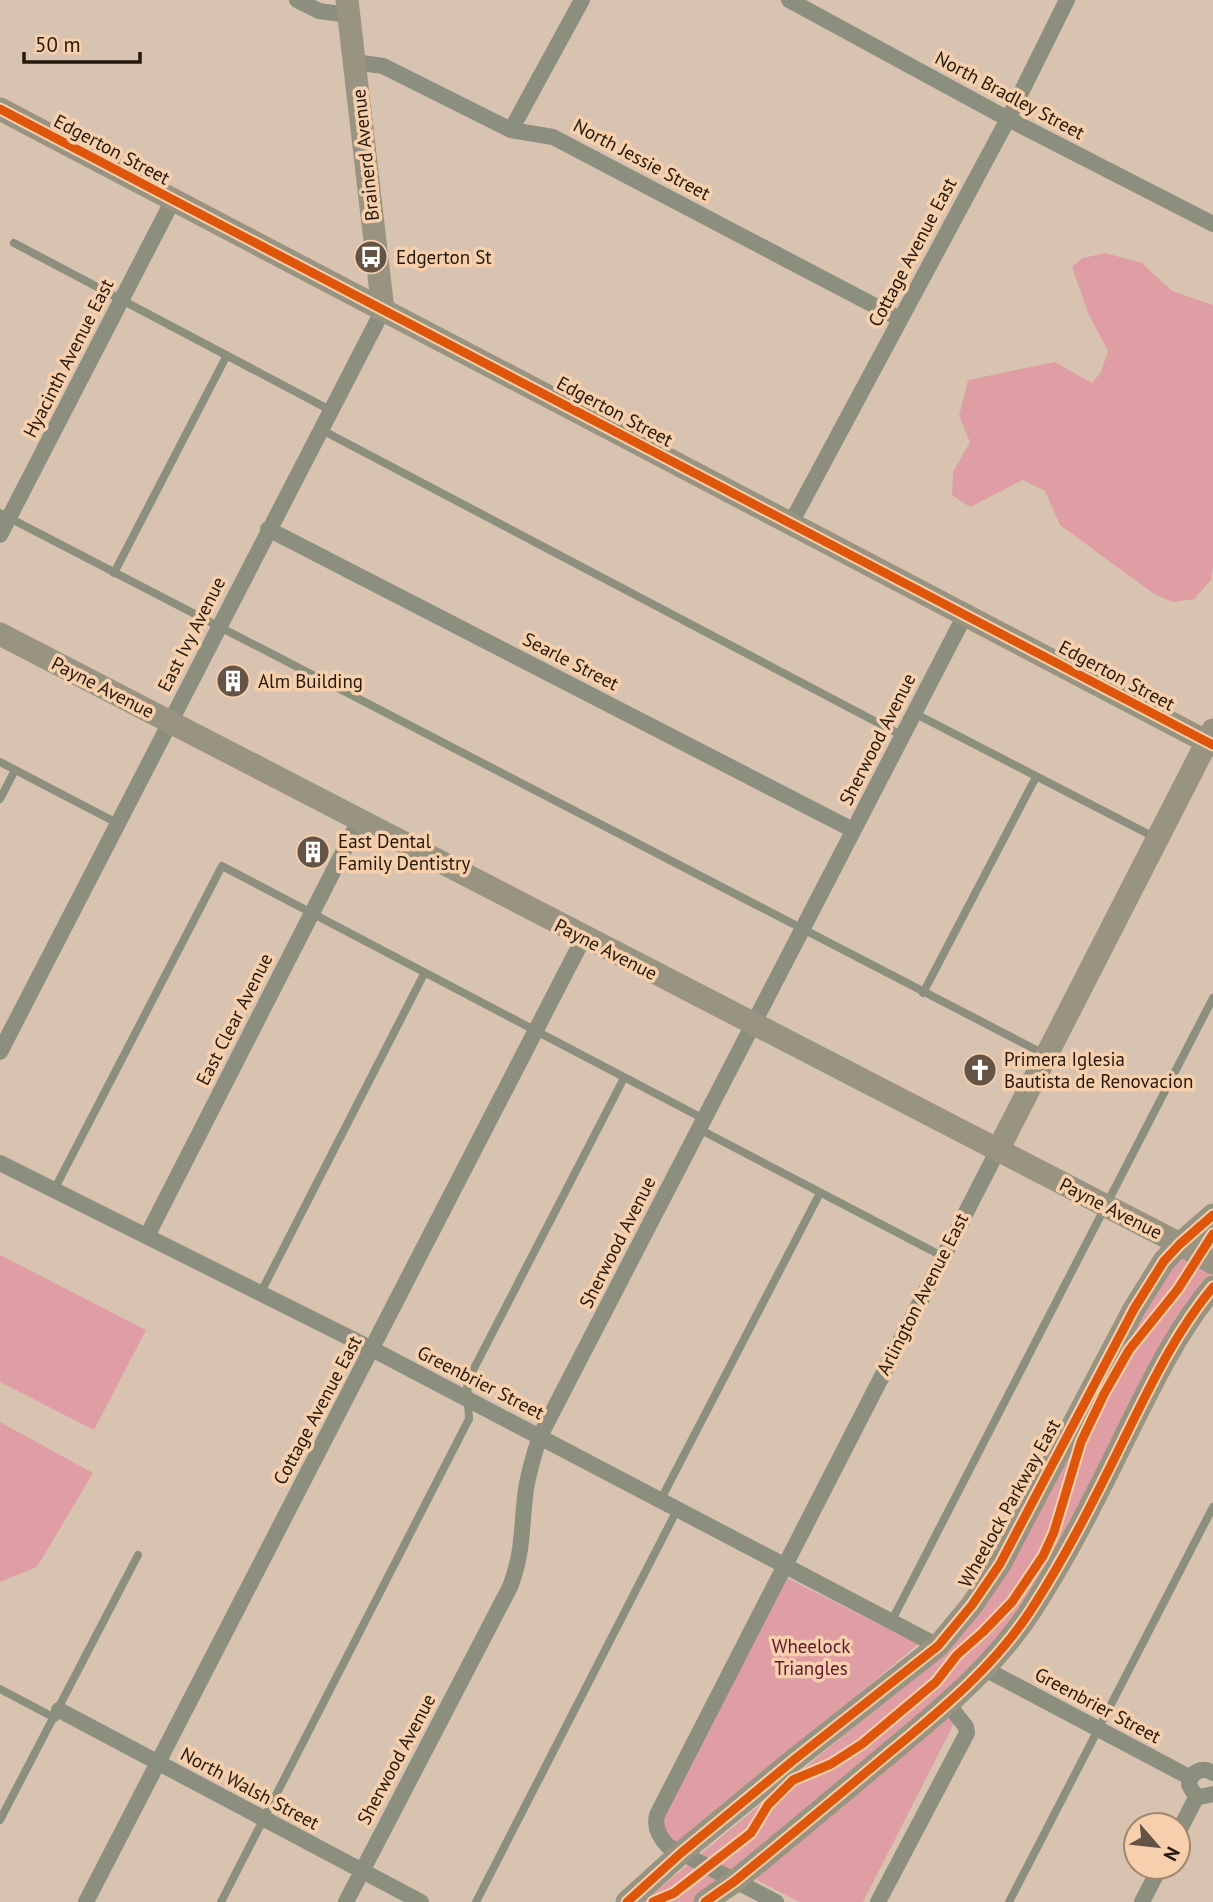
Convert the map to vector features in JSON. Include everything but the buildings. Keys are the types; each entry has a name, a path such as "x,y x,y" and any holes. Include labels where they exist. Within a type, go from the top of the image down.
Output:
{"street":[{"path":"297,0 319,11 348,7"},
{"path":"512,130 582,0"},
{"name":"North Bradley Street","path":"789,0 1213,224"},
{"name":"Cottage Avenue East","path":"791,523 1008,118 1067,0"},
{"name":"Brainerd Avenue","path":"348,7 383,310"},
{"name":"North Jessie Street","path":"355,62 383,66 512,130 553,137 900,319"},
{"name":"Edgerton Street","path":"0,109 965,615 1211,739"},
{"name":"Hyacinth Avenue East","path":"0,535 4,516 173,200"},
{"name":"East Ivy Avenue","path":"0,1052 383,310"},
{"name":"Searle Street","path":"268,529 853,830"},
{"name":"Sherwood Avenue","path":"346,1902 510,1587 521,1552 526,1493 540,1436 965,615"},
{"name":"Payne Avenue","path":"0,634 1213,1263"},
{"name":"Arlington Avenue East","path":"681,1853 668,1846 659,1833 655,1823 657,1815 1045,1055 1211,739"},
{"name":"East Clear Avenue","path":"147,1236 359,821"},
{"name":"Cottage Avenue East","path":"86,1902 584,937"},
{"name":"Greenbrier Street","path":"0,1163 372,1349 938,1646"},
{"name":"Wheelock Parkway East","path":"627,1902 681,1853 795,1759 938,1646 987,1586 1134,1309 1164,1261 1213,1215"},
{"path":"705,1902 735,1881 948,1704 985,1669 1030,1612 1078,1533 1156,1375 1179,1334 1213,1287"},
{"name":"Greenbrier Street","path":"985,1669 1191,1778"},
{"path":"878,1902 967,1733 966,1727 948,1704"},
{"name":"North Walsh Street","path":"57,1714 157,1762 421,1902"},
{"path":"1192,1813 1205,1795 1191,1791 1191,1778 1196,1771 1212,1770"},
{"path":"681,1853 776,1902"},
{"path":"1142,1902 1153,1881"}],"lane":[{"path":"14,243 330,410"},
{"path":"114,573 227,355"},
{"path":"320,429 903,736"},
{"path":"4,516 1045,1055"},
{"path":"914,713 1157,839"},
{"path":"0,762 117,823"},
{"path":"0,799 15,770"},
{"path":"923,993 1036,776"},
{"path":"54,1190 222,866 624,1078 820,1193 942,1256"},
{"path":"260,1294 425,974"},
{"path":"891,1622 1213,998"},
{"path":"221,1902 469,1419 467,1382 624,1078"},
{"path":"660,1502 820,1193"},
{"path":"1009,1902 1213,1507"},
{"path":"476,1902 677,1510"},
{"path":"0,1820 138,1555"},
{"path":"0,1689 57,1714"}],"green space":[{"path":"1105,253 1142,263 1172,291 1213,305 1213,566 1211,580 1194,599 1173,602 1154,594 1060,525 1045,491 1023,480 970,507 952,495 953,472 970,442 959,416 968,380 1055,362 1092,383 1101,372 1108,351 1089,315 1072,267 1083,258"},
{"path":"1213,1225 1213,1275 1065,1540 986,1659 696,1902 643,1902 950,1644 1112,1362 1176,1263"},
{"path":"0,1255 146,1330 94,1430 0,1382"},
{"path":"0,1422 93,1473 37,1567 0,1582"},
{"name":"Wheelock Triangles","path":"787,1578 918,1644 680,1845 664,1835 663,1820"},
{"path":"967,1698 863,1902 799,1902 751,1877"}],"cycle path":[{"path":"0,109 1213,745"},
{"path":"627,1902 681,1853 795,1759 938,1646 972,1605 1000,1564 1134,1309 1164,1261 1213,1215"},
{"path":"653,1902 674,1893 751,1833 768,1805 793,1780 831,1764 862,1744 936,1682 957,1655 1012,1602 1043,1556 1054,1532 1081,1442 1104,1394 1129,1350 1178,1289 1213,1234"},
{"path":"705,1902 735,1881 923,1725 981,1672 1016,1632 1056,1569 1090,1507 1163,1362 1213,1287"}],"place":[{"name":"Edgerton St","path":"371,257"},
{"name":"Alm Building","path":"233,681"},
{"name":"East Dental Family Dentistry","path":"313,852"},
{"name":"Primera Iglesia Bautista de Renovacion","path":"980,1070"}]}
